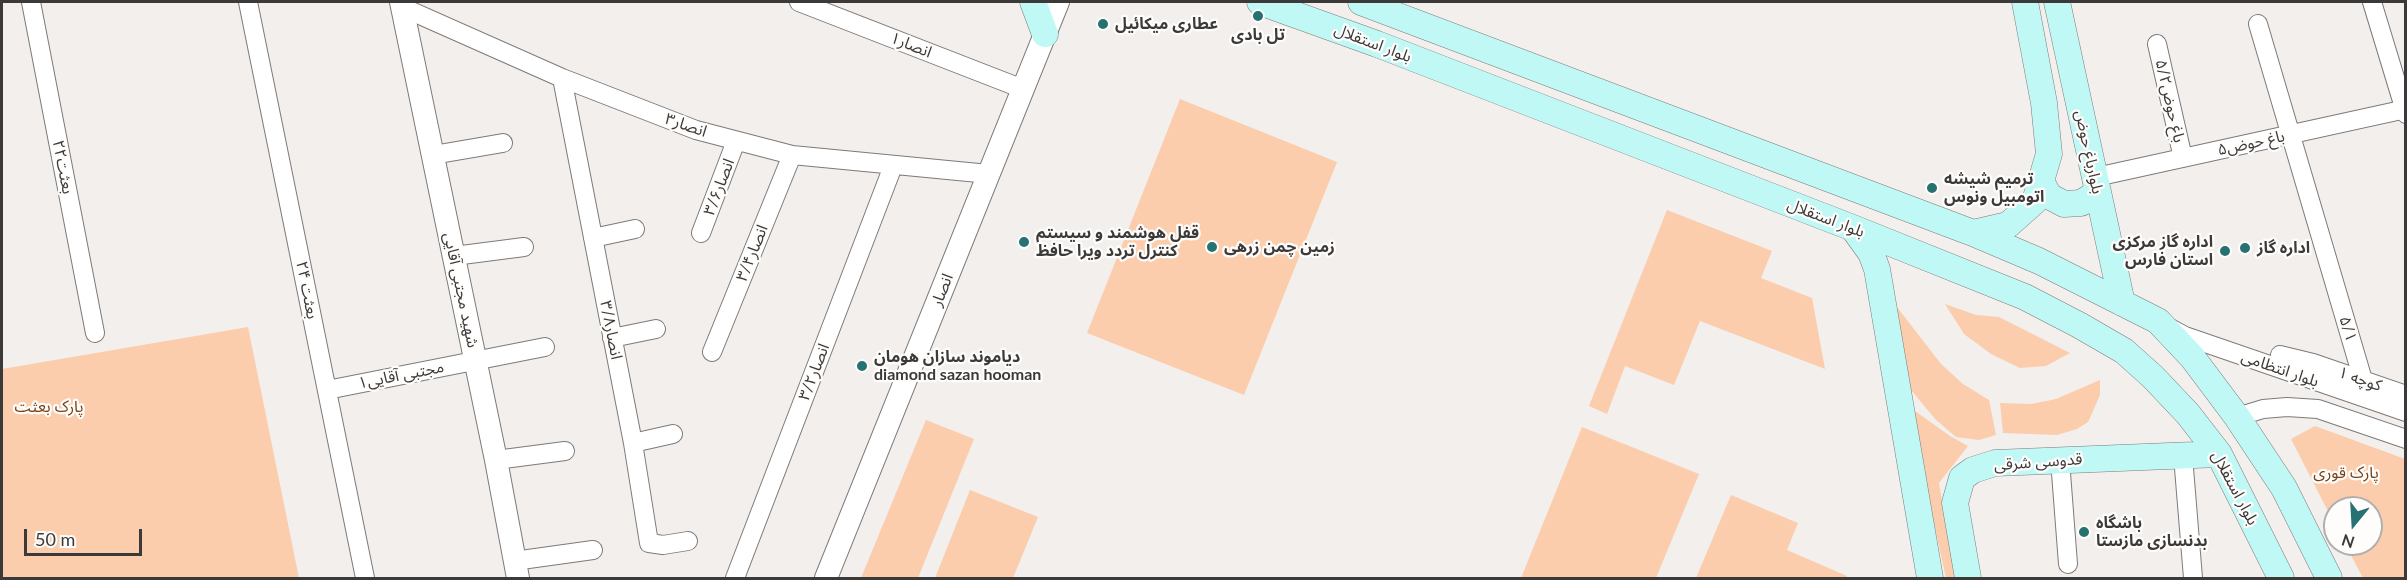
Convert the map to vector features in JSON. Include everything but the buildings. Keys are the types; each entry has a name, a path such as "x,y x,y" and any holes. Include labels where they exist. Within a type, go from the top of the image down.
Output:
{"main road":[{"path":"1033,2 1045,34"},
{"name":"بلوار استقلال","path":"1260,2 1377,44 2025,297 2124,351 2153,376 2188,414 2219,454 2281,579"},
{"name":"بلوار استقلال","path":"1361,2 1973,233 2039,261 2158,321 2192,357 2237,417 2284,488 2329,579"},
{"path":"1973,233 2008,225 2034,201 2049,154 2044,103 2025,2"},
{"name":"بلوارباغ حوض","path":"2056,2 2122,303"},
{"path":"1377,44 1388,12"},
{"path":"2032,47 2065,42"},
{"path":"2041,181 2049,196 2064,204 2081,203 2097,185"},
{"path":"1853,228 1871,253 1877,269 1930,579"},
{"name":"قدوسی شرقی","path":"1968,579 1955,503 1962,478 1973,470 1995,463 2219,454"}],"street":[{"name":"بعثت۲۲","path":"31,2 96,333"},
{"name":"بعثت ۲۴","path":"248,2 365,579"},
{"name":"انصار۱","path":"799,2 1023,89"},
{"name":"انصار","path":"826,579 1058,2"},
{"path":"2372,2 2405,111"},
{"name":"انصار۳","path":"401,4 562,78 696,130 792,155 989,174"},
{"name":"شهید مجتبی آقایی","path":"401,4 476,360 516,570"},
{"name":"۵/۱","path":"2258,24 2363,380"},
{"name":"باغ حوض۵/۲","path":"2157,44 2183,158"},
{"name":"انصار۳/۸","path":"562,78 633,443 648,543 663,545 688,541"},
{"name":"باغ حوض۵","path":"2097,185 2183,158 2405,111"},
{"name":"انصار۳/۶","path":"701,233 736,141"},
{"path":"433,155 503,143"},
{"name":"انصار۳/۴","path":"712,352 792,155"},
{"name":"انصار۳/۲","path":"735,579 893,166"},
{"path":"593,238 635,229"},
{"path":"454,256 524,247"},
{"name":"بلوار انتظامی","path":"2158,321 2185,336 2406,412"},
{"path":"612,338 656,329"},
{"name":"مجتبی آقایی۱","path":"327,390 545,346"},
{"name":"کوچه ۱","path":"2280,355 2313,363 2406,394"},
{"name":"بلوار انتظامی","path":"2237,417 2263,409 2287,407 2318,409 2406,439"},
{"path":"633,443 673,434"},
{"path":"496,460 565,451"},
{"path":"2182,456 2193,579"},
{"path":"2060,460 2068,564"},
{"path":"516,570 593,550"}],"green space":[{"name":"زمین چمن زرهی","path":"1180,99 1337,162 1244,395 1087,333"},
{"path":"1667,210 1772,251 1761,278 1812,298 1825,369 1700,321 1674,385 1625,366 1607,414 1589,406"},
{"path":"1890,298 1941,364 1963,384 1989,400 1996,435 1979,440 1956,437 1936,420 1911,390"},
{"path":"1945,304 1976,315 1999,317 2070,353 2046,366 2020,368 1991,354 1964,334"},
{"name":"پارک بعثت","path":"248,327 299,578 2,578 2,369"},
{"path":"2100,380 2100,395 2088,422 2077,429 2057,435 2003,433 2000,403 2031,404 2056,399"},
{"path":"1908,406 1968,446 1939,483 1955,578 1946,578"},
{"path":"926,420 974,439 918,578 861,578"},
{"name":"پارک قوری","path":"2315,426 2405,459 2405,578 2363,578 2351,556 2383,556 2383,496 2323,496 2323,502 2291,439"},
{"path":"1582,427 1699,474 1656,578 1521,578"},
{"path":"970,490 1038,517 1013,578 935,578"},
{"path":"1731,495 1798,523 1787,550 1847,576 1846,578 1696,578"}],"place":[{"name":"تل بادی","path":"1258,16"},
{"name":"عطاری میکائیل","path":"1103,24"},
{"name":"ترمیم شیشه اتومبیل ونوس","path":"1932,188"},
{"name":"قفل هوشمند و سیستم کنترل تردد ویرا حافظ","path":"1024,242"},
{"name":"زمین چمن زرهی","path":"1212,247"},
{"name":"اداره گاز","path":"2245,248"},
{"name":"اداره گاز مرکزی استان فارس","path":"2225,251"},
{"name":"دیاموند سازان هومان diamond sazan hooman","path":"862,366"},
{"name":"باشگاه بدنسازی مازستا","path":"2084,532"}]}
